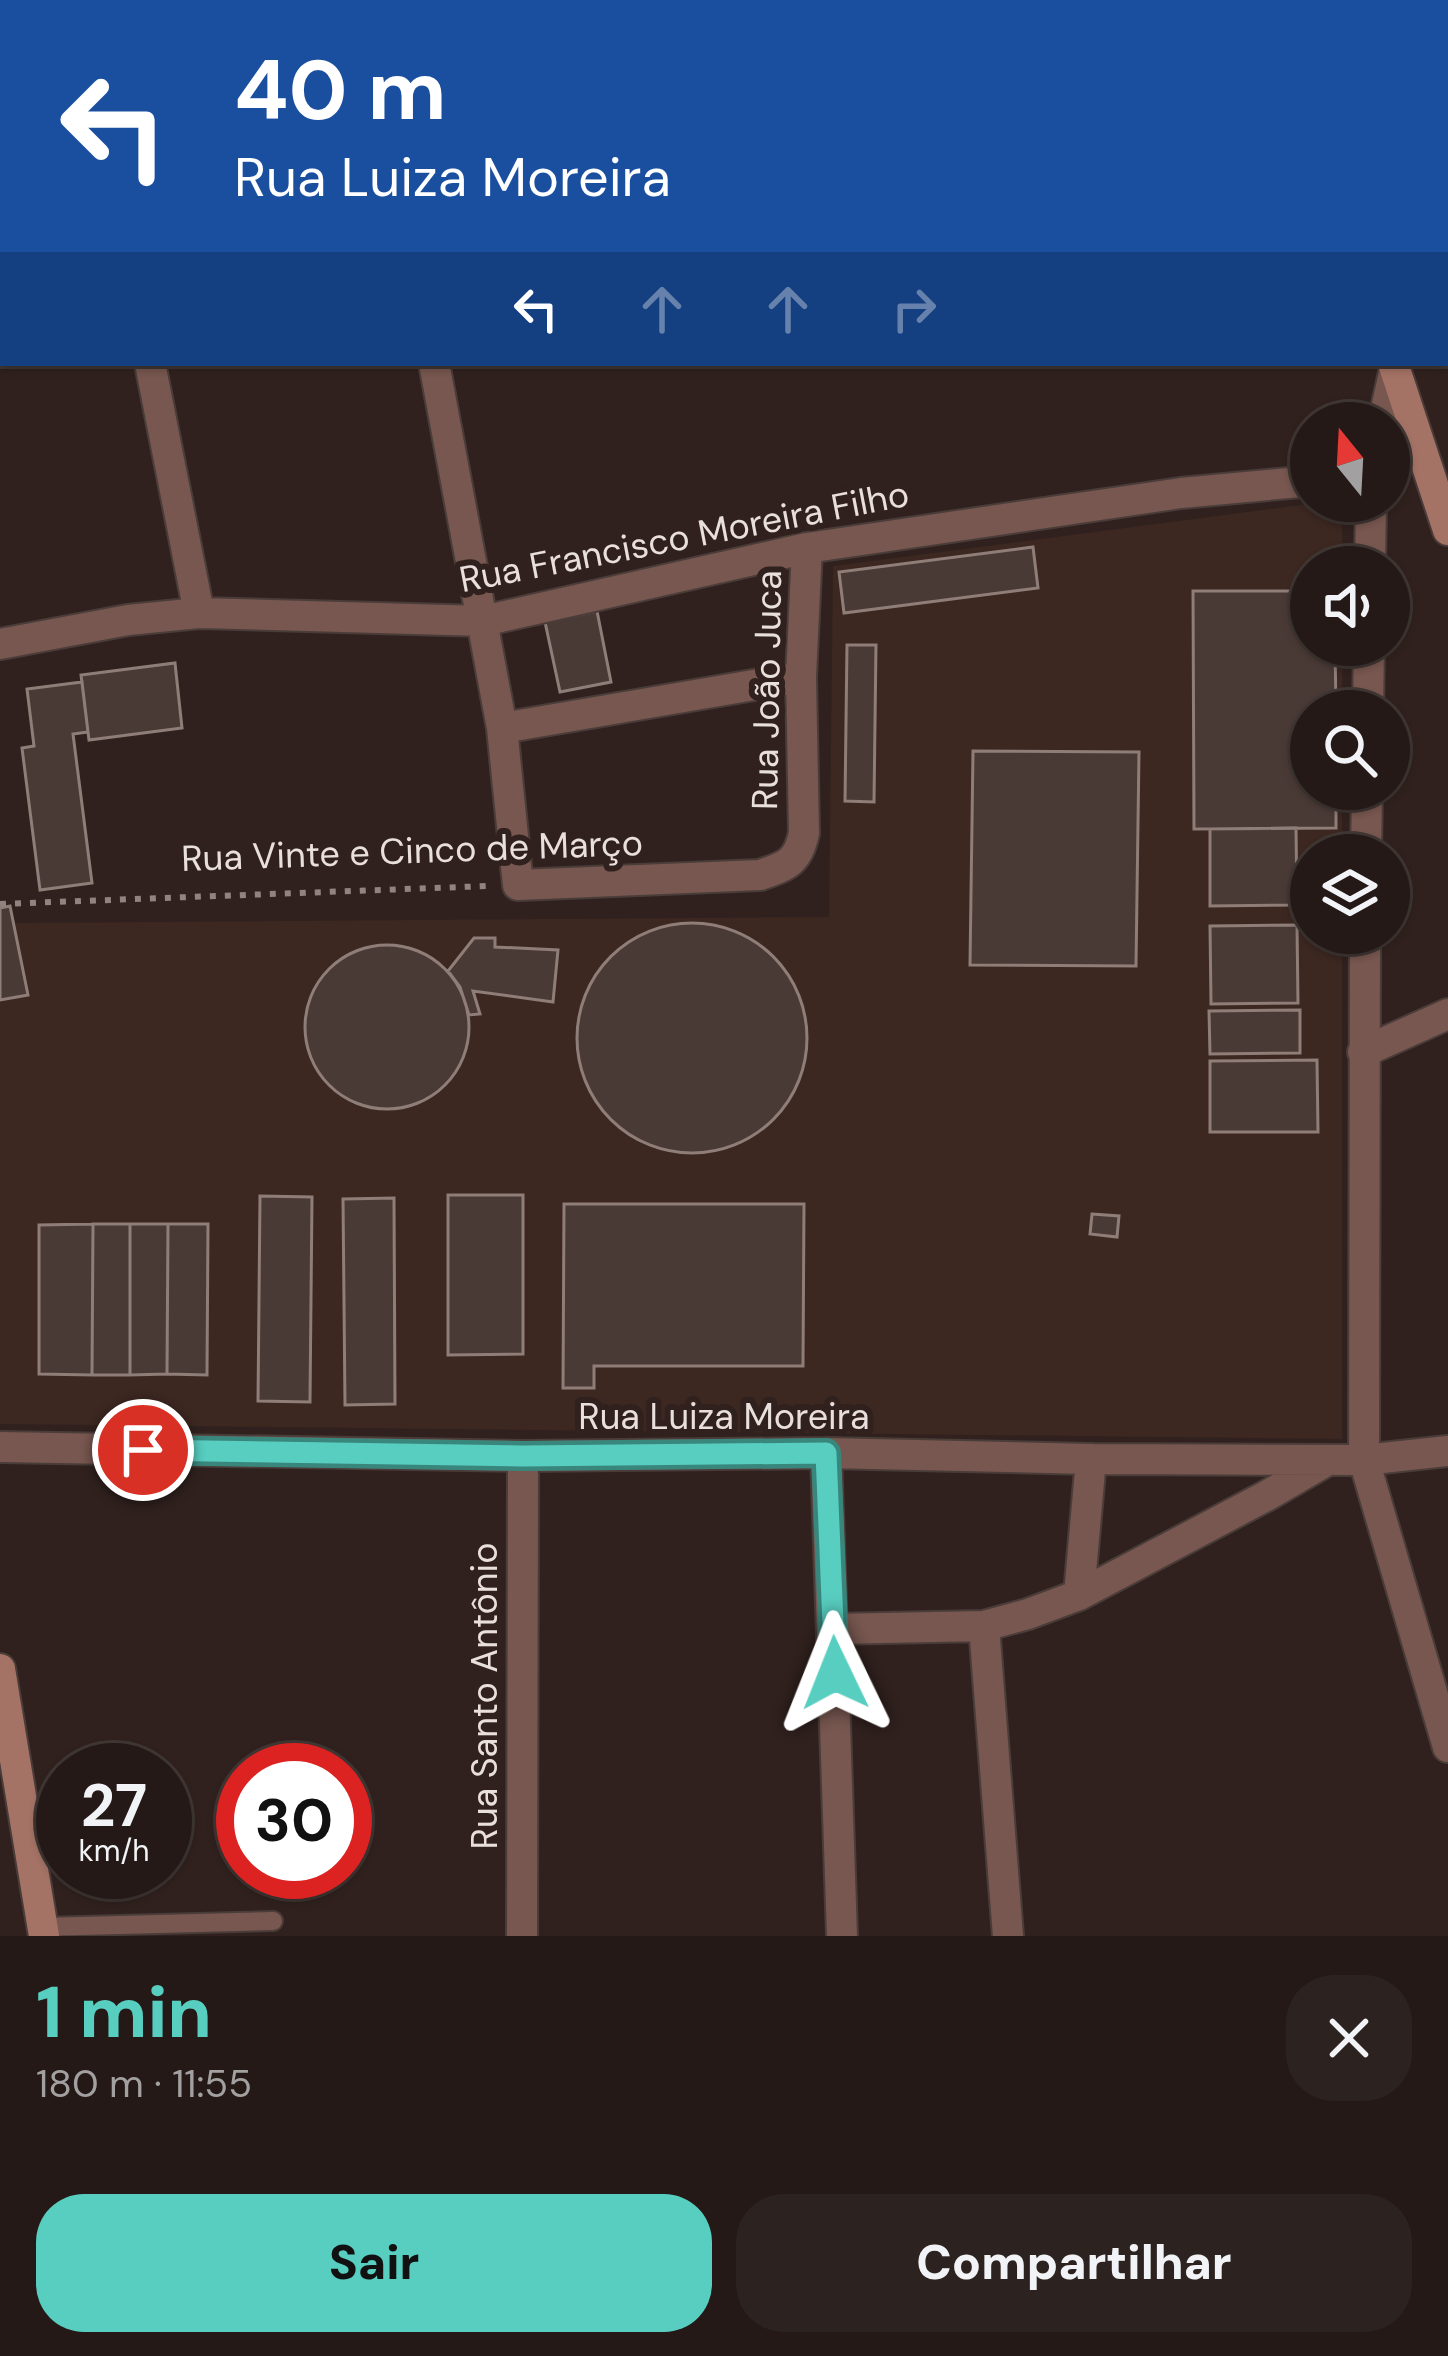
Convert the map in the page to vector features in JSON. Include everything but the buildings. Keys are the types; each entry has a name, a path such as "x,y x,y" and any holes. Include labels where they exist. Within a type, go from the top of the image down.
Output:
{"main road":[{"path":"1394,366 1448,530"},
{"path":"0,1669 43,1931"}],"street":[{"path":"151,366 199,613"},
{"path":"435,366 502,728 518,885"},
{"path":"1387,402 1394,366"},
{"name":"Rua Francisco Moreira Filho","path":"0,644 128,620 199,613 483,621 807,548 1159,496 1290,483"},
{"name":"Rua João Juca","path":"804,833 802,677 807,548"},
{"path":"502,728 802,677"},
{"name":"Rua Vinte e Cinco de Março","path":"518,885 760,875 784,867 800,852 804,833"},
{"path":"1365,954 1364,1460 1448,1748"},
{"path":"1363,1052 1448,1014"},
{"name":"Rua Luiza Moreira","path":"0,1447 523,1456 826,1453 1328,1460 1448,1451"},
{"path":"826,1453 842,1936"},
{"name":"Rua Santo Antônio","path":"522,1936 523,1456"},
{"path":"1079,1595 1091,1459"},
{"path":"833,1629 984,1626 1028,1614 1079,1595 1328,1460"},
{"path":"984,1626 1007,1936"}],"lane":[{"path":"43,1931 273,1921"}],"path":[{"name":"Rua Vinte e Cinco de Março","path":"0,904 518,885"}],"shaded area":[{"path":"1290,506 1290,522 1342,522 1342,546 1290,546 1290,666 1342,666 1342,690 1290,690 1290,810 1342,810 1342,834 1290,834 1290,954 1342,954 1342,1439 0,1424 0,923 829,917 833,566"}],"route":[{"path":"143,1450 523,1456 826,1453 835,1673"}]}
